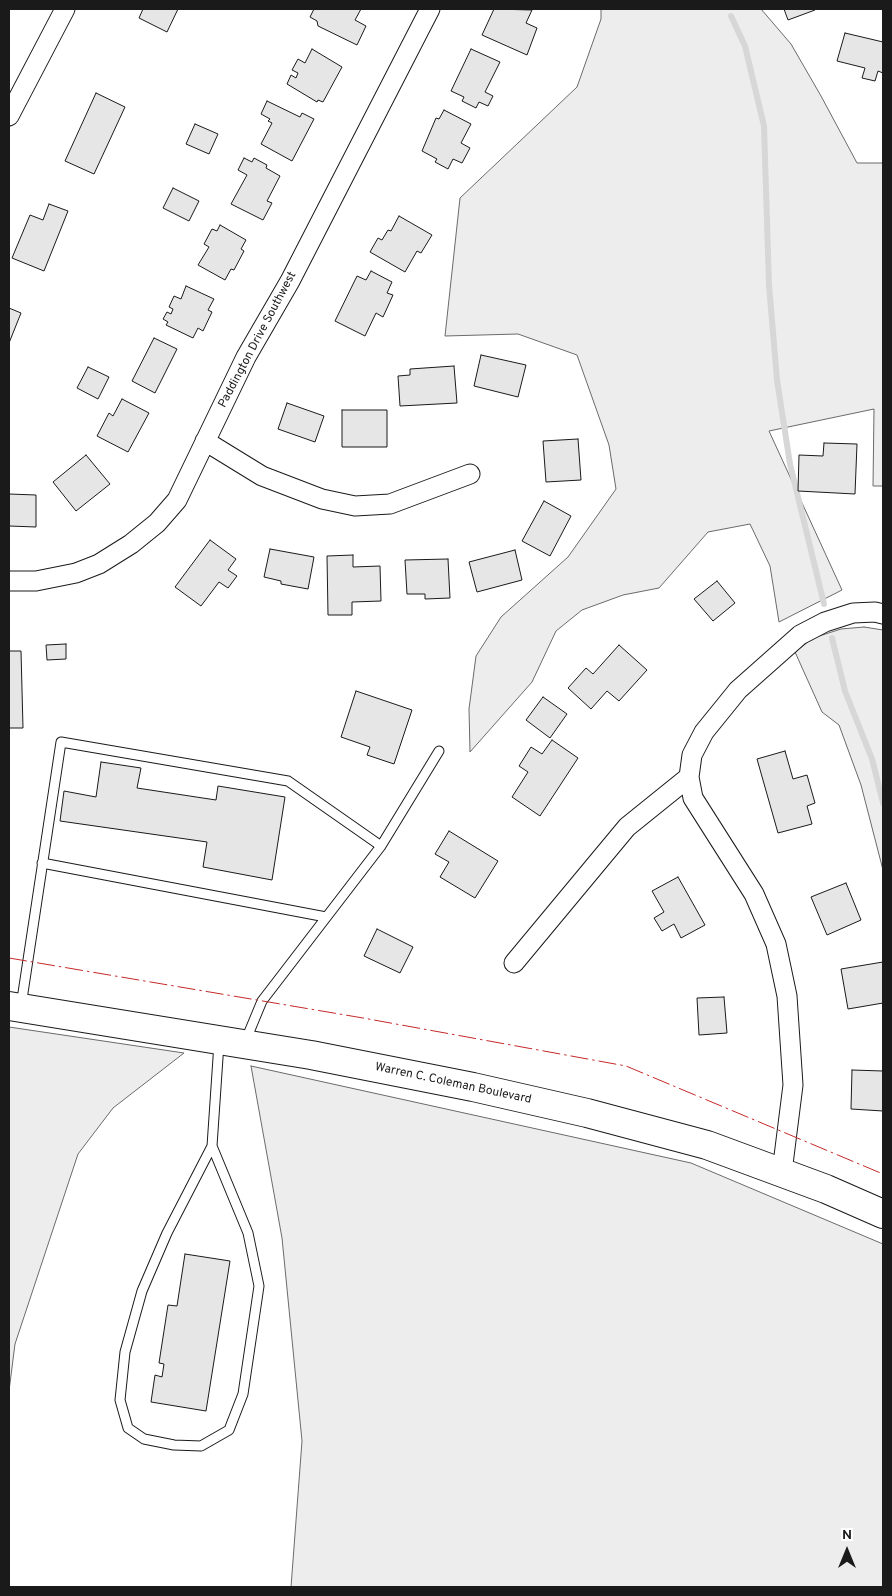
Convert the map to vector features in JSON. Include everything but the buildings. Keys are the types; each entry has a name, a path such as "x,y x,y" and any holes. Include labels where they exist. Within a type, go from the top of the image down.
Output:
{"highway":[{"name":"Warren C. Coleman Boulevard","path":"15,1007 231,1042 473,1087 586,1113 707,1145 782,1172 883,1214"}],"street":[{"path":"9,116 65,9"},
{"name":"Paddington Drive Southwest","path":"9,582 36,581 76,573 99,564 131,544 157,523 177,500 205,441 430,9"},
{"path":"205,441 262,476 322,499 355,506 390,504 470,474"},
{"path":"782,1172 792,1085 792,1051 788,996 776,944 754,894 693,798 689,777 692,755 704,732 738,690 800,635 825,622 853,613 875,612 883,614"},
{"path":"514,963 627,827 689,777"}],"lane":[{"path":"15,1007 42,863 59,743 63,741 288,781 381,846"},
{"path":"212,1146 248,1233 259,1286 243,1394 229,1430 201,1446 174,1445 144,1439 128,1428 120,1400 125,1352 142,1291 167,1233 212,1146 231,1042 381,846 439,751"},
{"path":"42,863 326,917"}],"shaded area":[{"path":"601,9 761,9 791,44 857,163 883,163 883,486 873,486 874,409 769,431 842,590 779,622 770,566 750,524 708,532 659,588 623,595 582,610 556,631 532,682 470,752 469,709 476,656 501,617 568,557 616,489 609,445 577,355 518,334 445,336 460,198 577,87 601,19"},
{"path":"864,627 883,630 883,870 861,785 839,725 822,712 795,652 813,638 841,629"},
{"path":"9,1027 184,1053 113,1108 78,1154 15,1344 9,1391"},
{"path":"251,1066 691,1163 883,1244 883,1587 291,1587 302,1441 282,1238"}],"waterway":[{"path":"731,16 745,46 764,126 769,285 777,380 790,464 824,604"},
{"path":"832,638 845,691 872,759 883,803"}],"power":[{"path":"9,958 363,1018 626,1066 883,1174"}]}
